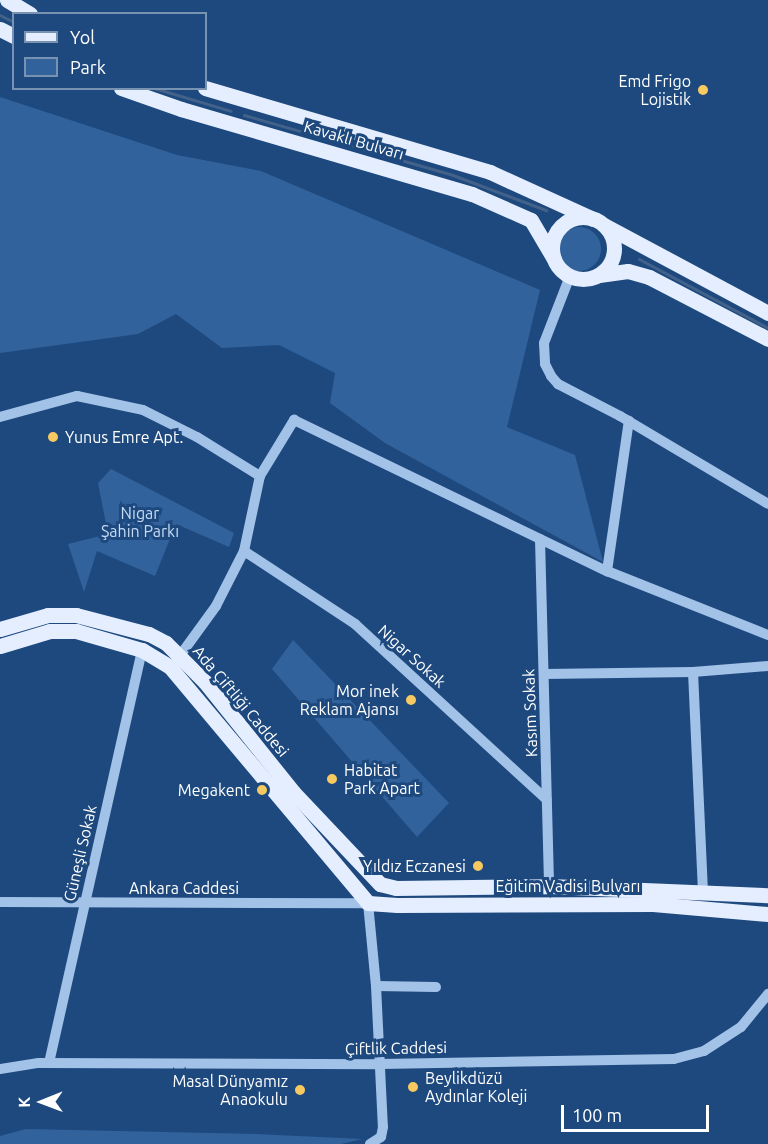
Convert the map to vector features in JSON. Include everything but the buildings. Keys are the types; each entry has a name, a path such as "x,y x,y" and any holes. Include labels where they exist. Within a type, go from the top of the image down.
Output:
{"main road":[{"path":"7,0 27,12"},
{"name":"Kavaklı Bulvarı","path":"207,89 490,172 598,221 768,313"},
{"name":"Kavaklı Bulvarı","path":"127,90 182,109 472,194 531,220 560,268 570,276"},
{"path":"554,259 553,239 558,230 574,218 598,221 609,231 614,250 606,268 598,275"},
{"path":"570,276 588,278 628,271 649,277 768,339"},
{"name":"Ada Çiftliği Caddesi","path":"0,629 48,615 76,615 149,634 166,643 175,662 368,903"},
{"name":"Ada Çiftliği Caddesi","path":"0,646 50,632 76,631 175,662 205,682 293,792 380,884"},
{"name":"Eğitim Vadisi Bulvarı","path":"380,884 396,888 549,886 768,895"},
{"name":"Eğitim Vadisi Bulvarı","path":"368,903 397,905 653,904 768,914"}],"street":[{"path":"570,276 544,344 545,364 558,384 629,421 768,504"},
{"path":"0,417 77,396 143,410 197,437 260,476"},
{"path":"175,662 216,606 244,550 260,476 294,420 607,571 768,635"},
{"path":"607,571 629,421"},
{"name":"Kasım Sokak","path":"540,539 549,886"},
{"name":"Nigar Sokak","path":"244,550 355,624 547,800"},
{"name":"Güneşli Sokak","path":"49,1063 83,903 142,650"},
{"path":"544,674 693,672 768,666"},
{"path":"693,672 704,893"},
{"path":"370,1144 381,1137 383,1127 376,986 368,903 380,884"},
{"name":"Ankara Caddesi","path":"0,902 368,903"},
{"path":"376,986 436,987"},
{"name":"Çiftlik Caddesi","path":"0,1069 49,1063 381,1064 685,1057 704,1051 741,1027 768,994"}],"green space":[{"path":"0,97 177,155 261,171 540,290 507,427 575,455 603,562 385,443 330,403 335,373 279,345 222,348 176,314 138,334 0,353"},
{"path":"579,227 594,234 601,249 594,264 579,271 564,264 557,249 564,234"},
{"name":"Nigar Şahin Parkı","path":"111,469 234,533 229,547 176,524 155,576 97,551 84,592 68,544 108,534 98,483"},
{"path":"293,640 449,803 417,837 272,669"},
{"path":"26,1129 256,1134 362,1139 341,1144 0,1144 0,1136"}],"waterway":[{"path":"0,15 12,21"},
{"path":"161,90 231,111"},
{"path":"244,115 450,174 546,210"},
{"path":"639,259 768,328"}],"place":[{"name":"Emd Frigo Lojistik","path":"703,90"},
{"name":"Yunus Emre Apt.","path":"53,437"},
{"name":"Mor inek Reklam Ajansı","path":"411,700"},
{"name":"Habitat Park Apart","path":"332,779"},
{"name":"Megakent","path":"262,790"},
{"name":"Yıldız Eczanesi","path":"478,866"},
{"name":"Beylikdüzü Aydınlar Koleji","path":"413,1087"},
{"name":"Masal Dünyamız Anaokulu","path":"300,1090"}]}
